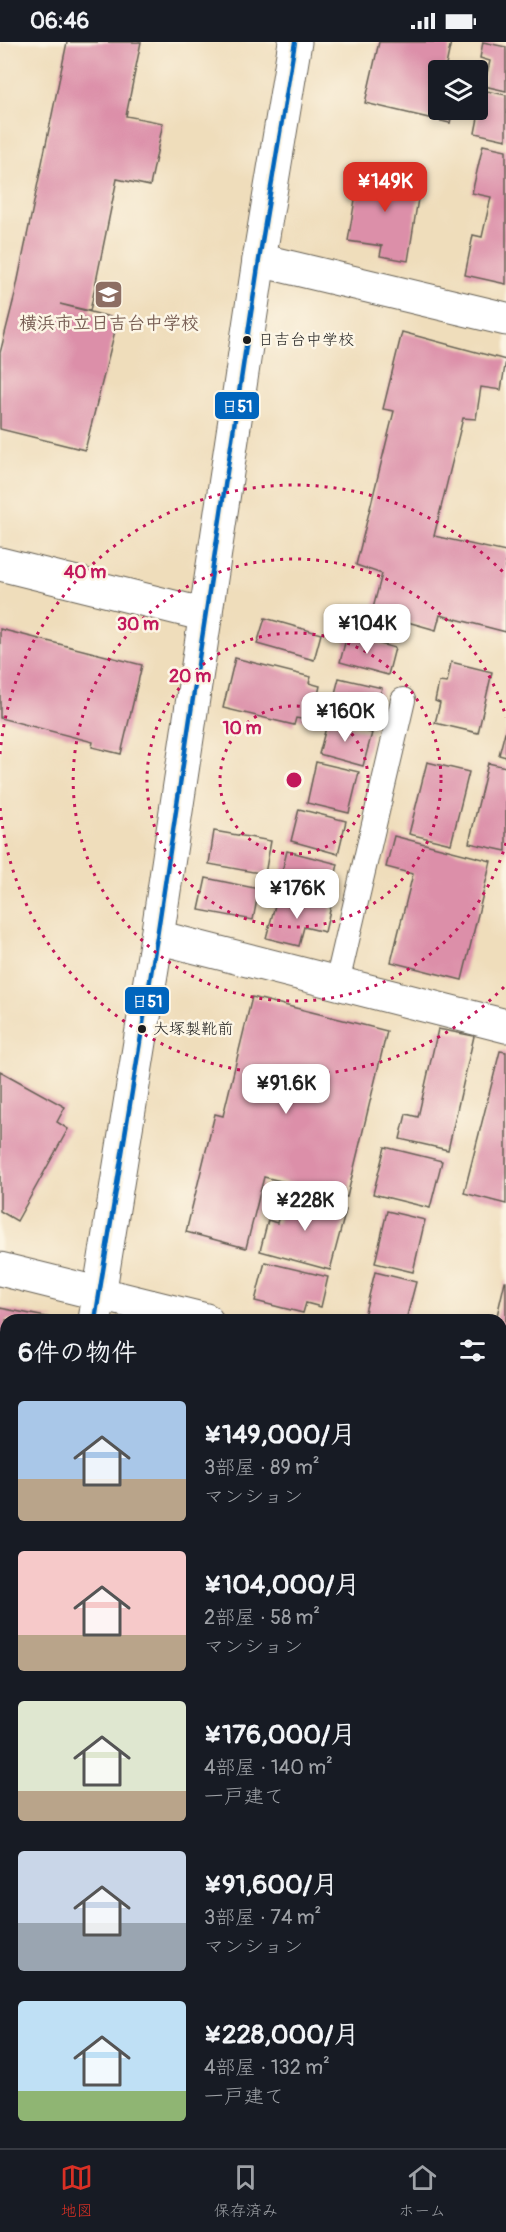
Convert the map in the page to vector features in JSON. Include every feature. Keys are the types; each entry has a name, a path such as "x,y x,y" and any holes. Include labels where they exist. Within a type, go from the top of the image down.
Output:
{"street":[{"path":"97,1307 157,936 259,260 295,42"},
{"path":"259,260 506,319"},
{"path":"0,564 206,615"},
{"path":"157,936 506,1026"},
{"path":"0,1269 97,1307 156,1314"}],"lane":[{"path":"337,983 403,700"}],"building":[{"path":"67,42 141,42 126,116 163,123 150,186 117,179 90,311 60,304 118,319 85,450 0,429 0,353 15,294"},
{"path":"379,42 451,42 447,60 428,60 428,118 365,103"},
{"path":"483,42 506,47 506,91 488,87 490,61 480,58"},
{"path":"488,91 506,95 506,140 475,133 478,120 488,120"},
{"path":"483,145 506,150 506,284 465,275 473,235 482,237 491,197 472,193"},
{"path":"360,170 421,180 408,261 380,256 382,246 348,241"},
{"path":"402,332 506,360 501,390 481,387 476,419 463,418 434,536 506,552 506,632 440,615 436,630 372,612 382,574 356,565 394,411 383,409"},
{"path":"265,618 321,634 314,660 257,644"},
{"path":"0,629 142,665 121,754 92,747 93,742 0,718"},
{"path":"347,635 395,648 388,675 340,662"},
{"path":"235,658 311,677 309,683 320,686 312,721 296,718 294,725 223,708"},
{"path":"451,662 492,672 478,733 435,723 440,703 435,701 439,682 447,683"},
{"path":"339,678 382,688 373,720 331,709"},
{"path":"328,720 372,733 363,766 319,754"},
{"path":"506,732 506,757 499,755"},
{"path":"316,762 359,772 349,813 307,803"},
{"path":"427,762 469,772 451,844 409,834"},
{"path":"488,763 506,767 506,851 469,843"},
{"path":"299,809 346,821 338,854 291,841"},
{"path":"214,831 271,841 265,874 209,864"},
{"path":"394,836 491,861 462,980 391,962 413,874 386,867"},
{"path":"287,851 338,864 330,900 278,888"},
{"path":"206,878 259,889 253,920 199,910"},
{"path":"291,896 331,906 325,932 304,927 299,946 266,938 276,902 289,906"},
{"path":"252,997 387,1031 347,1197 264,1177 246,1248 186,1232 215,1114 223,1116"},
{"path":"438,1029 474,1036 448,1150 400,1139 406,1114 418,1117"},
{"path":"500,1051 506,1052 506,1204 464,1193"},
{"path":"0,1071 65,1107 57,1122 68,1129 17,1221 0,1211"},
{"path":"385,1147 442,1161 430,1208 373,1194"},
{"path":"285,1194 346,1210 330,1270 260,1251 268,1220 277,1223"},
{"path":"387,1211 425,1220 413,1272 375,1263"},
{"path":"265,1262 328,1277 321,1307 306,1303 303,1313 255,1301"},
{"path":"375,1272 416,1282 408,1314 364,1314"},
{"path":"505,1281 506,1281 506,1314 497,1314"},
{"path":"0,1308 31,1314 0,1314"}],"transit line":[{"name":"日51","path":"96,1314 157,937 259,260 295,42"}],"place":[{"name":"横浜市立日吉台中学校","path":"109,294"},
{"name":"日吉台中学校","path":"247,340"},
{"name":"大塚製靴前","path":"142,1029"}]}
